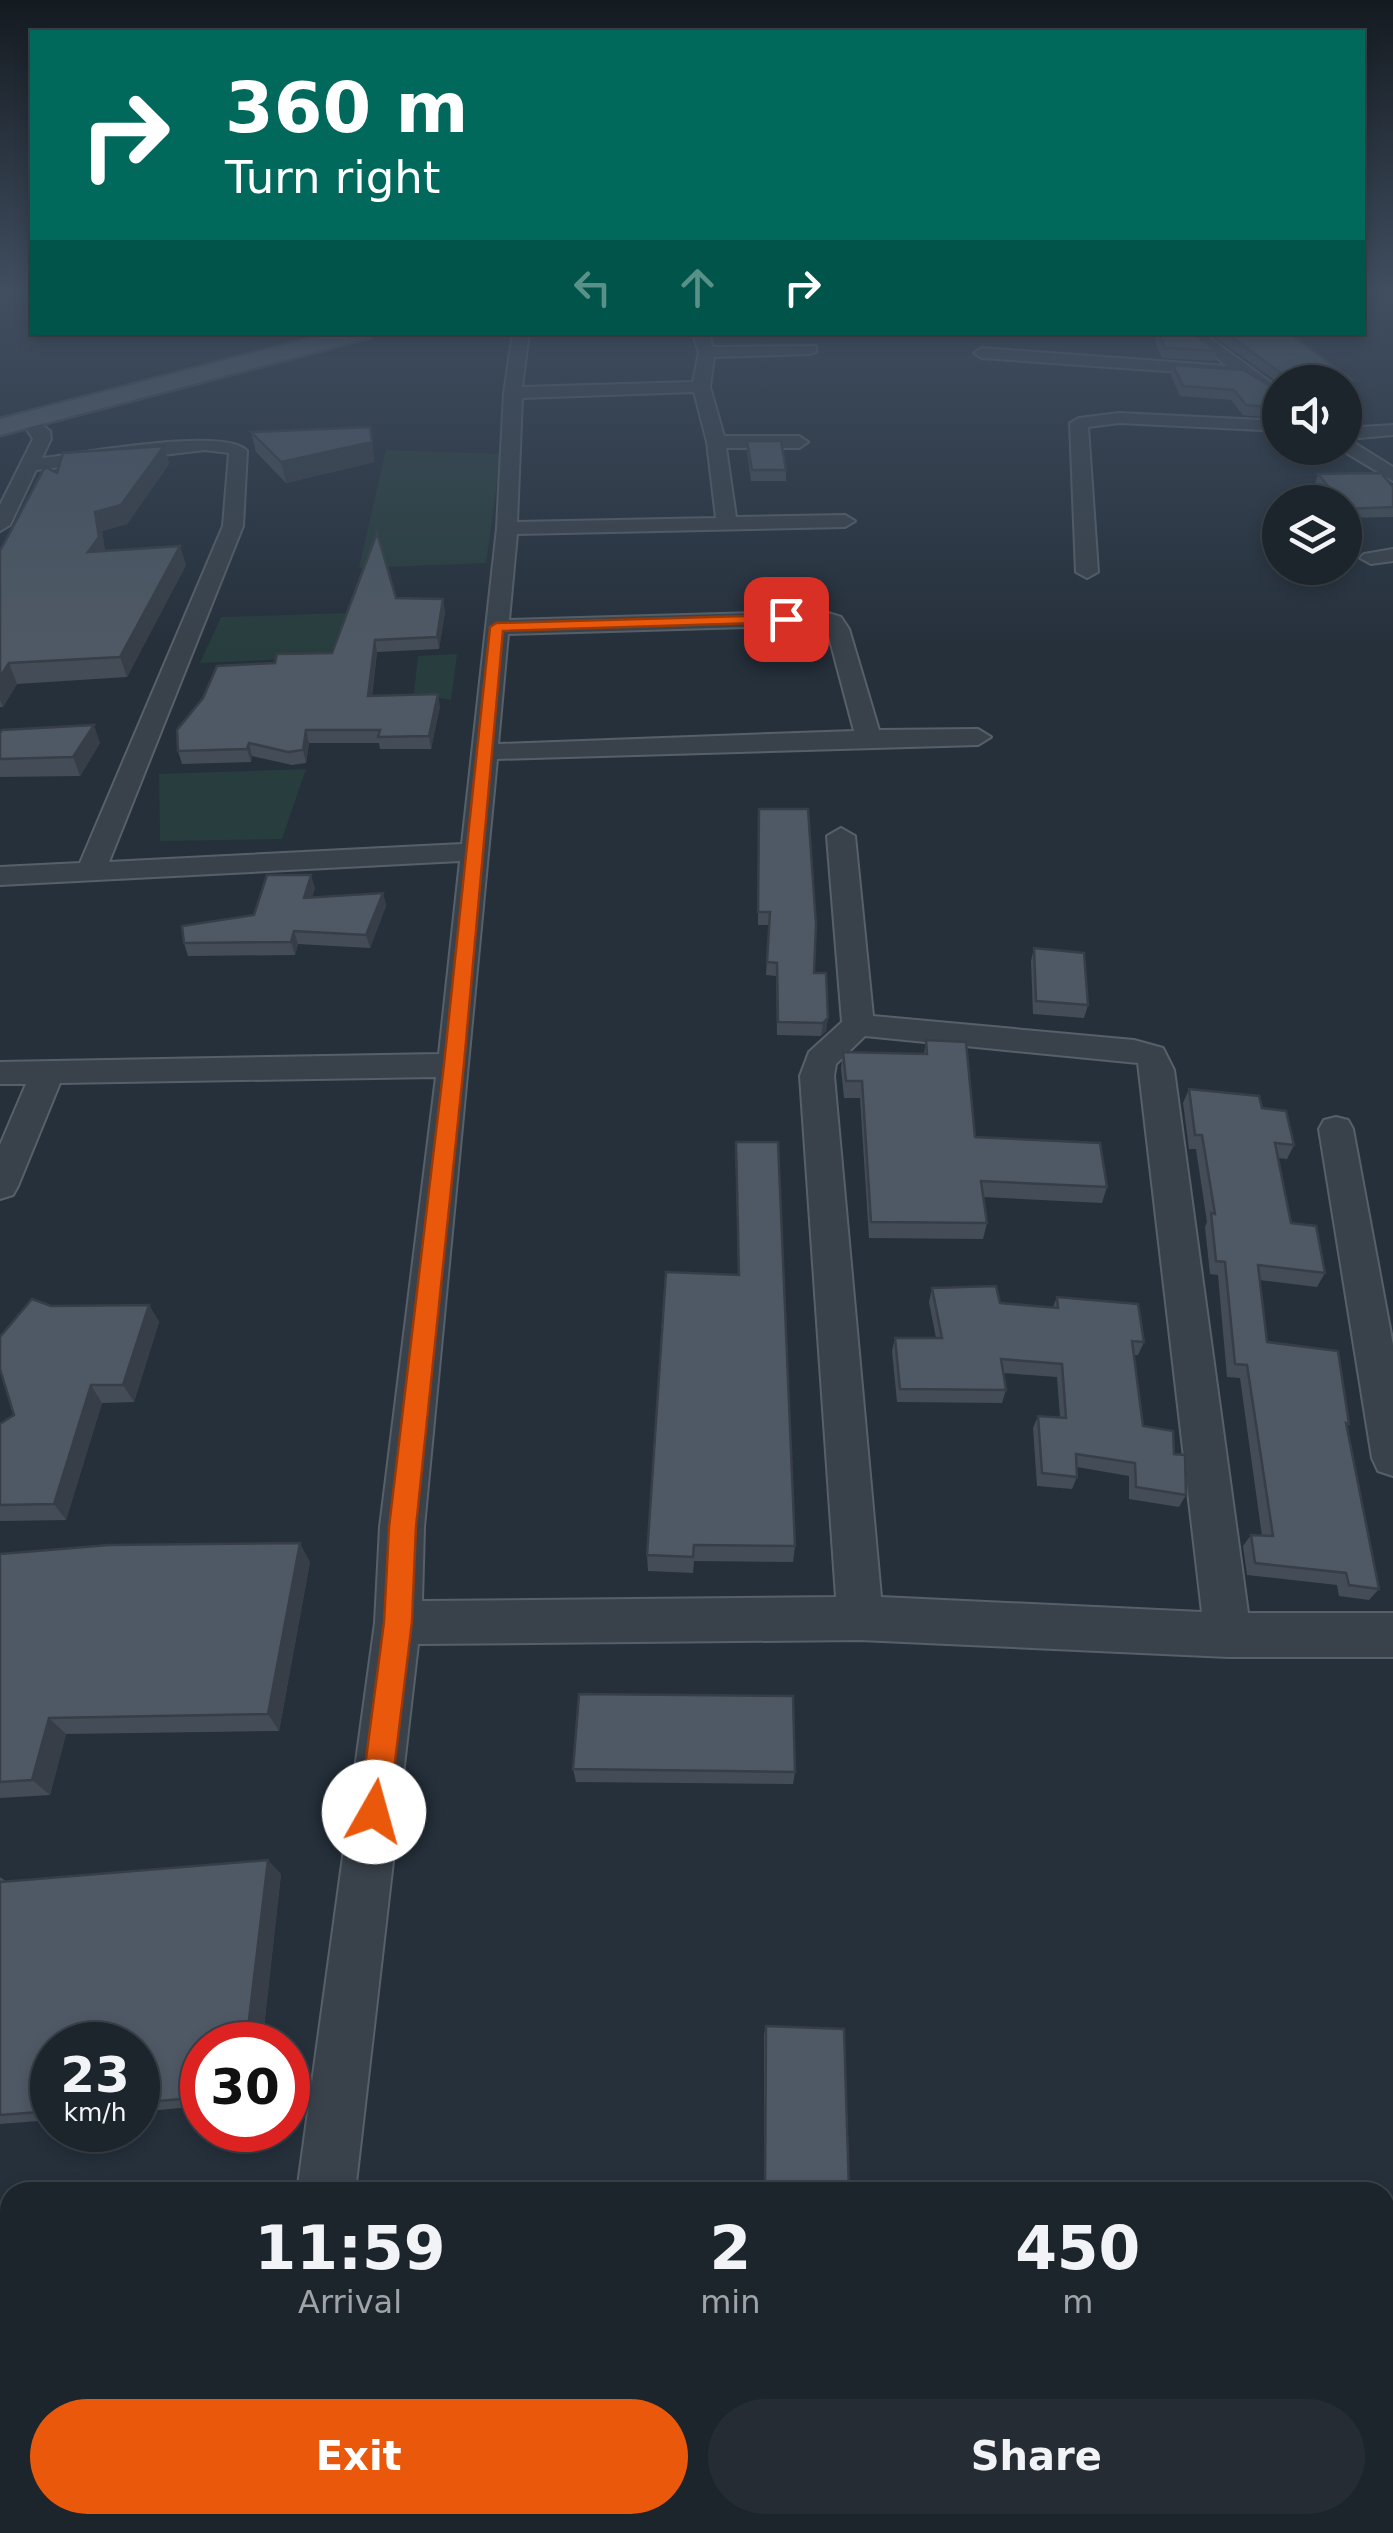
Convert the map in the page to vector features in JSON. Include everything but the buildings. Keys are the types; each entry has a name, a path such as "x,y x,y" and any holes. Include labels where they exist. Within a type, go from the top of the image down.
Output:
{"main road":[{"path":"0,427 60,412"}],"street":[{"path":"327,2182 398,1622 402,1527 454,1064 507,528 512,412"},
{"path":"708,412 727,523"},
{"path":"1086,572 1078,423 1119,418 1262,425"},
{"path":"0,525 33,465 42,435 30,420"},
{"path":"1362,433 1393,430"},
{"path":"716,442 799,442"},
{"path":"33,465 205,444 232,446 238,451 233,526 90,874"},
{"path":"1362,455 1393,476"},
{"path":"507,528 845,521"},
{"path":"496,627 822,618 838,629 869,738"},
{"path":"484,752 978,737"},
{"path":"842,836 858,1025"},
{"path":"0,876 473,852"},
{"path":"860,1618 817,1076 821,1060 858,1025 1134,1051 1150,1056 1158,1070 1228,1635"},
{"path":"0,1073 454,1064"},
{"path":"0,1186 48,1072"},
{"path":"1336,1128 1393,1458"},
{"path":"398,1622 860,1618 1228,1635 1393,1634"}],"green space":[{"path":"386,450 501,454 486,563 359,568"},
{"path":"346,613 329,657 200,663 221,617"},
{"path":"457,654 451,700 414,693 418,656"},
{"path":"306,769 282,839 160,841 159,774"}],"route":[{"path":"374,1812 398,1622 402,1527 454,1064 496,627 786,619"}]}
